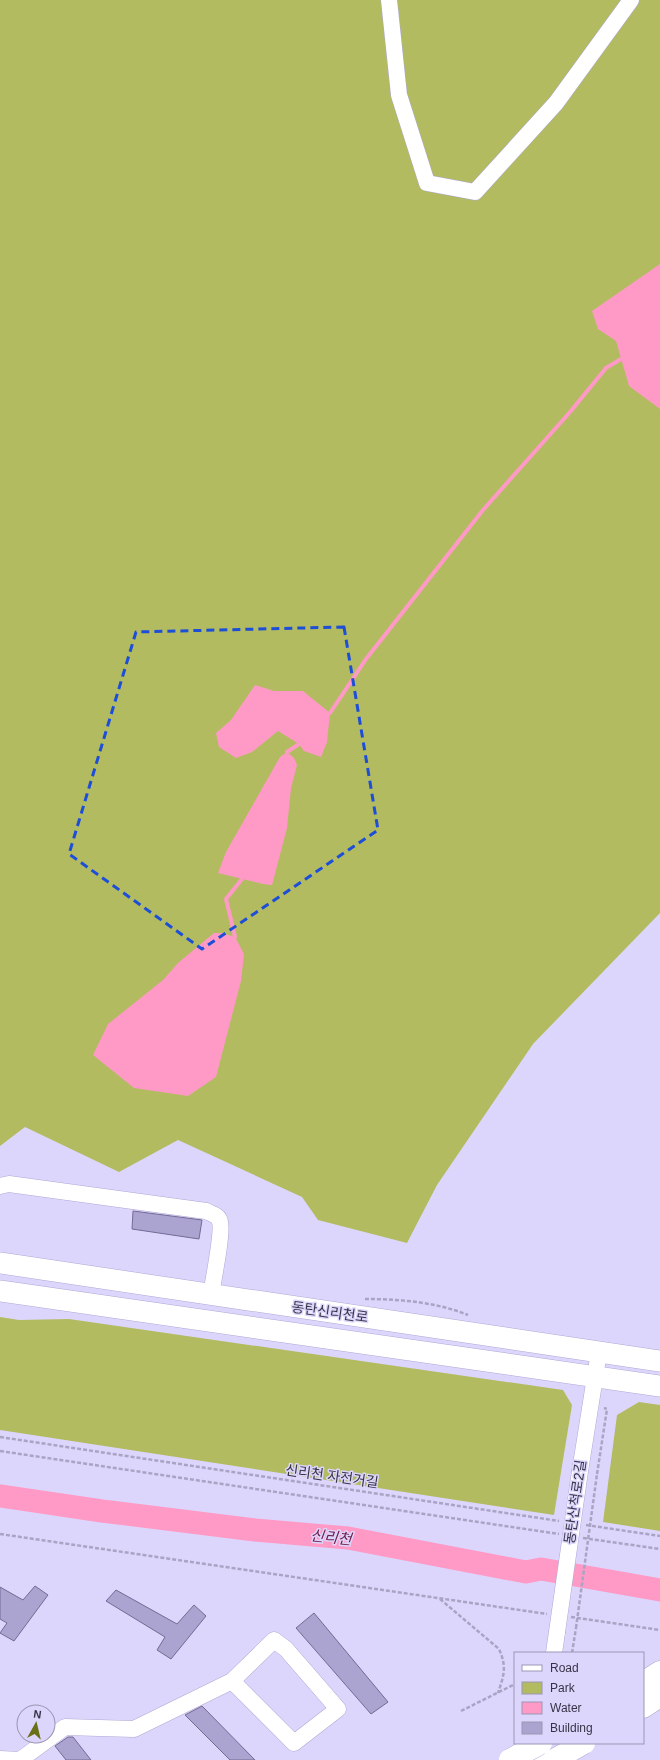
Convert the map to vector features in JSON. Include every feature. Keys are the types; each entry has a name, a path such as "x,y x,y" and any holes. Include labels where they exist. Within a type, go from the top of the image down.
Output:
{"highway":[{"path":"644,1682 660,1672"},
{"path":"644,1706 660,1696"},
{"path":"510,1760 539,1744"},
{"path":"554,1760 582,1744"}],"main road":[{"name":"동탄신리천로","path":"0,1264 660,1361"},
{"name":"동탄신리천로","path":"0,1291 595,1377 660,1385"},
{"path":"525,1341 534,1356 531,1362 525,1367"},
{"path":"660,1367 655,1374 660,1385"}],"street":[{"path":"389,0 399,95 427,183 475,192 556,103 626,2"},
{"path":"0,1186 9,1184 206,1211 216,1215 220,1222 221,1233 212,1256 211,1295"},
{"name":"동탄산척로2길","path":"554,1652 599,1352"},
{"path":"0,1759 20,1760 65,1727 134,1729 232,1681 274,1640 286,1649 338,1709 294,1743 232,1681"},
{"path":"538,1760 541,1744"}],"path":[{"path":"572,1652 606,1409"},
{"name":"신리천 자전거길","path":"0,1437 560,1521"},
{"path":"0,1451 566,1535"},
{"path":"583,1524 660,1536"},
{"path":"0,1534 550,1614"},
{"path":"581,1537 660,1549"},
{"path":"440,1598 500,1649 504,1660 504,1674 498,1693"},
{"path":"566,1616 660,1630"},
{"path":"461,1711 514,1685"}],"highlighted area":[{"path":"344,627 378,830 202,949 69,854 136,632"}],"green space":[{"path":"0,0 660,0 660,913 533,1044 437,1185 407,1243 318,1220 302,1197 178,1140 119,1172 25,1127 0,1146"},
{"path":"0,1317 19,1320 69,1319 563,1390 572,1405 554,1515 0,1430"},
{"path":"639,1402 660,1405 660,1531 603,1522 617,1415"}],"water":[{"path":"660,264 660,409 629,386 616,341 598,329 592,311"},
{"path":"255,685 274,691 303,691 330,713 327,742 321,757 304,751 299,744 278,731 252,752 236,758 219,747 216,733 231,720"},
{"path":"287,752 294,758 297,765 291,788 287,828 272,885 218,873 226,852 280,757"},
{"path":"214,933 222,933 235,937 244,954 241,981 216,1077 188,1096 134,1088 93,1055 108,1024 163,980 178,963"}],"building":[{"path":"133,1211 202,1220 199,1239 132,1229"},
{"path":"35,1586 48,1595 14,1641 0,1633 7,1623 0,1619 0,1587 23,1600"},
{"path":"116,1590 177,1624 194,1605 206,1616 171,1659 157,1650 165,1637 106,1601"},
{"path":"314,1613 388,1702 371,1714 296,1628"},
{"path":"202,1706 255,1760 230,1760 185,1715"},
{"path":"68,1737 73,1737 91,1760 66,1760 55,1746"}],"waterway":[{"path":"330,713 366,659 483,510 570,412 606,368 621,359"},
{"path":"287,752 299,744"},
{"path":"235,937 226,899 242,879"},
{"name":"신리천","path":"0,1496 102,1511 255,1530 348,1538 526,1572 541,1569 660,1590"}]}
